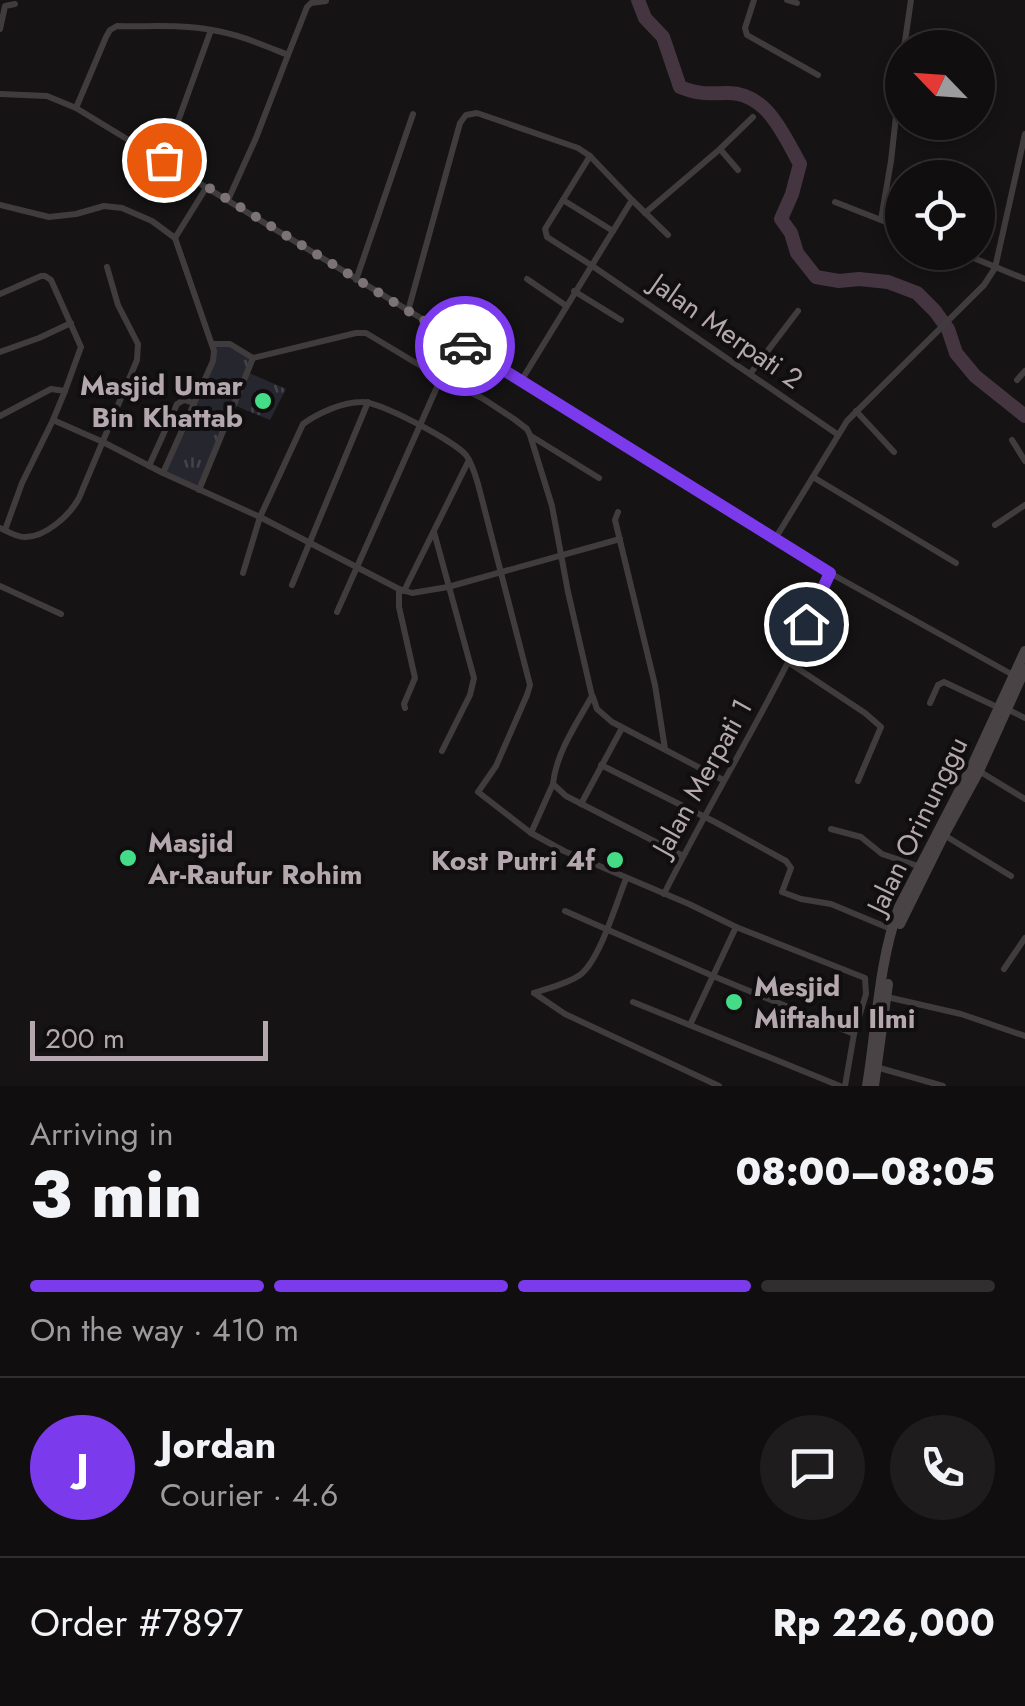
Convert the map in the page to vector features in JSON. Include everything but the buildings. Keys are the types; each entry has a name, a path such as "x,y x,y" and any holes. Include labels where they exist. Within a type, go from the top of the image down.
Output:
{"street":[{"path":"754,0 745,28 747,34 818,76"},
{"path":"787,0 797,3"},
{"path":"907,30 911,0"},
{"path":"228,200 307,7 326,1"},
{"path":"0,29 5,6 14,4"},
{"path":"76,108 110,30 117,26 211,29 288,55"},
{"path":"164,160 211,29"},
{"path":"0,94 47,96 76,108 830,573 1019,674"},
{"path":"408,311 460,123 466,115 477,113 560,140 590,156 668,235"},
{"path":"356,280 412,114"},
{"path":"645,213 753,117"},
{"path":"1025,134 995,268 1025,279"},
{"path":"882,220 893,140"},
{"path":"720,149 738,170"},
{"path":"590,156 564,200 612,231"},
{"path":"175,238 206,188"},
{"name":"Jalan Merpati 2","path":"564,200 545,234 837,434"},
{"path":"521,381 632,200"},
{"path":"835,202 885,221"},
{"path":"0,205 49,217 104,206 122,208 152,221 175,238 212,344 213,361 163,473"},
{"path":"0,294 45,276 51,280 81,349 3,529 24,537 70,513 138,351 136,336 118,305 107,267"},
{"path":"775,539 837,434 994,270"},
{"path":"528,279 565,305"},
{"path":"574,291 621,320"},
{"path":"750,374 798,310"},
{"path":"0,352 71,322"},
{"path":"212,344 230,344 254,358 366,333 482,398 526,429 552,506 592,696 603,715 622,728 724,780"},
{"path":"199,490 254,358"},
{"path":"1017,380 1025,370"},
{"path":"337,612 441,378"},
{"path":"0,416 50,389 65,391"},
{"path":"149,466 177,404 184,400 194,403"},
{"path":"292,585 368,402"},
{"path":"243,573 260,517 303,424 309,419 341,406 368,402 459,449 469,460 482,496 530,685 496,766 478,792 531,833 564,852 867,981 884,983"},
{"path":"856,411 894,452"},
{"path":"52,420 260,517 402,590 421,592 448,587 620,539"},
{"path":"530,435 600,478"},
{"path":"1012,440 1025,460"},
{"path":"405,708 416,678 398,607 402,590 469,460"},
{"path":"813,477 956,563"},
{"path":"995,525 1025,505"},
{"path":"618,512 615,520 655,685 665,749"},
{"path":"434,532 474,684 442,752"},
{"name":"Jalan Merpati 1","path":"664,894 788,662 830,573"},
{"path":"0,586 61,614"},
{"name":"Jalan Orinunggu","path":"874,1067 891,929 1019,674 1025,651"},
{"path":"788,662 881,727 858,781"},
{"path":"930,703 938,685 944,682 1025,718"},
{"path":"531,833 564,749 592,696"},
{"name":"Jalan Orinunggu","path":"871,1086 886,997 884,983 897,932 923,868 980,770 1002,708"},
{"path":"580,804 622,728"},
{"path":"602,765 753,842 789,865 782,892 832,904 891,929"},
{"path":"980,770 1025,800"},
{"path":"553,784 580,804 684,856"},
{"path":"831,829 861,837 882,854 923,868"},
{"path":"944,835 1011,876"},
{"path":"626,879 586,970 571,980 534,993 565,1014 719,1086"},
{"path":"565,910 854,1034"},
{"path":"690,1025 736,927"},
{"path":"1004,969 1025,938"},
{"path":"634,1002 842,1086 867,981"},
{"path":"886,997 961,1014 1025,1036"},
{"path":"874,1067 943,1086"}],"green space":[{"path":"230,344 253,358 247,372 286,389 270,420 234,405 199,490 164,472 214,361 216,345"}],"waterway":[{"path":"638,0 645,18 663,37 680,87 742,95 763,108 780,128 800,164 781,219 791,233 797,253 816,277 888,282 917,293 948,329 956,353 975,376 1025,416"}],"way so far":[{"path":"164,160 465,346"}],"place":[{"name":"Masjid Umar Bin Khattab","path":"263,401"},
{"name":"Masjid Ar-Raufur Rohim","path":"128,858"},
{"name":"Kost Putri 4f","path":"615,860"},
{"name":"Mesjid Miftahul Ilmi","path":"734,1002"}],"route":[{"path":"465,346 830,573 806,624"}]}
